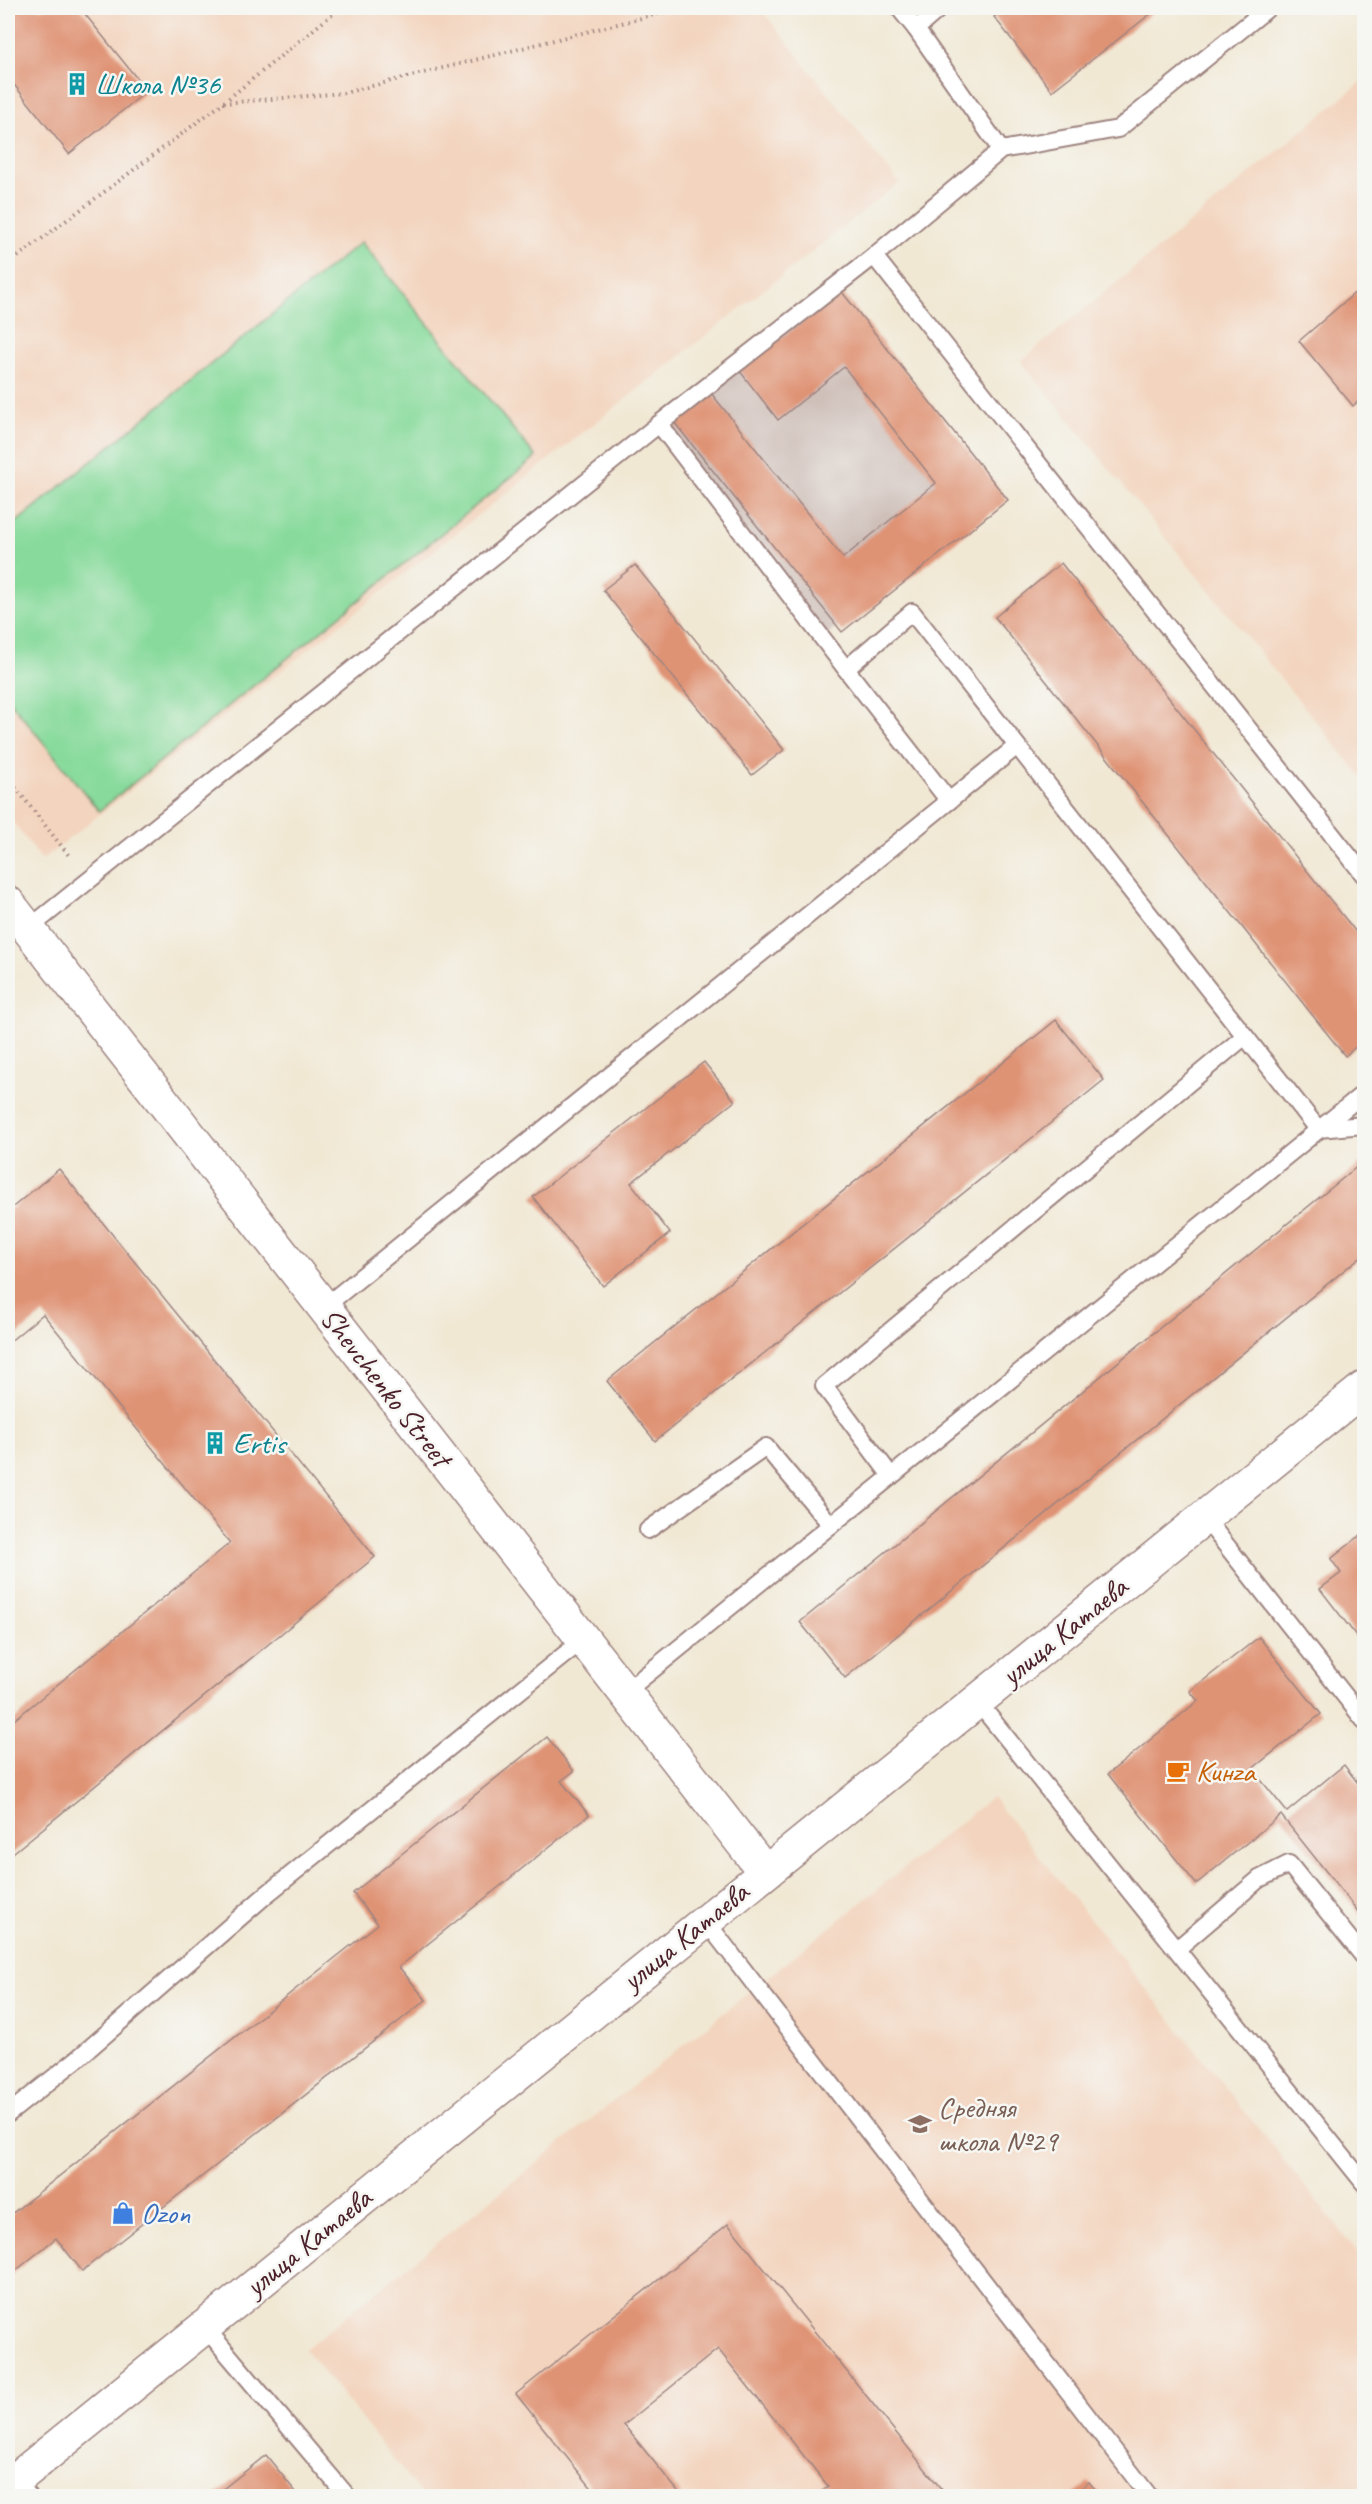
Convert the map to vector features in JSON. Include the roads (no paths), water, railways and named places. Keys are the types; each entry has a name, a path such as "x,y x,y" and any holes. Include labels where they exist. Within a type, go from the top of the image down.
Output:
{"street":[{"name":"Shevchenko Street","path":"8,903 765,1872"},
{"name":"улица Катаева","path":"17,2487 204,2326 1365,1388"}],"lane":[{"path":"899,8 1001,150"},
{"path":"916,29 940,8"},
{"path":"28,929 659,424 874,256 1001,150 1118,129 1268,8"},
{"path":"874,256 1365,874"},
{"path":"659,424 949,801"},
{"path":"846,669 912,612 1318,1129"},
{"path":"324,1307 1017,746"},
{"path":"891,1476 824,1386 1245,1036"},
{"path":"625,1692 1365,1093"},
{"path":"1318,1129 1365,1125"},
{"path":"648,1530 766,1447 831,1525"},
{"path":"1204,1517 1365,1720"},
{"path":"8,2114 76,2060 267,1894 584,1639"},
{"path":"977,1701 1365,2183"},
{"path":"1177,1949 1259,1879 1289,1864 1365,1957"},
{"path":"705,1920 1149,2496"},
{"path":"204,2326 347,2496"}],"place":[{"name":"Школа №36","path":"77,84"},
{"name":"Ertis","path":"215,1443"},
{"name":"Кинzа","path":"1178,1771"},
{"name":"Средняя школа №29","path":"920,2124"},
{"name":"Ozon","path":"123,2213"}]}
